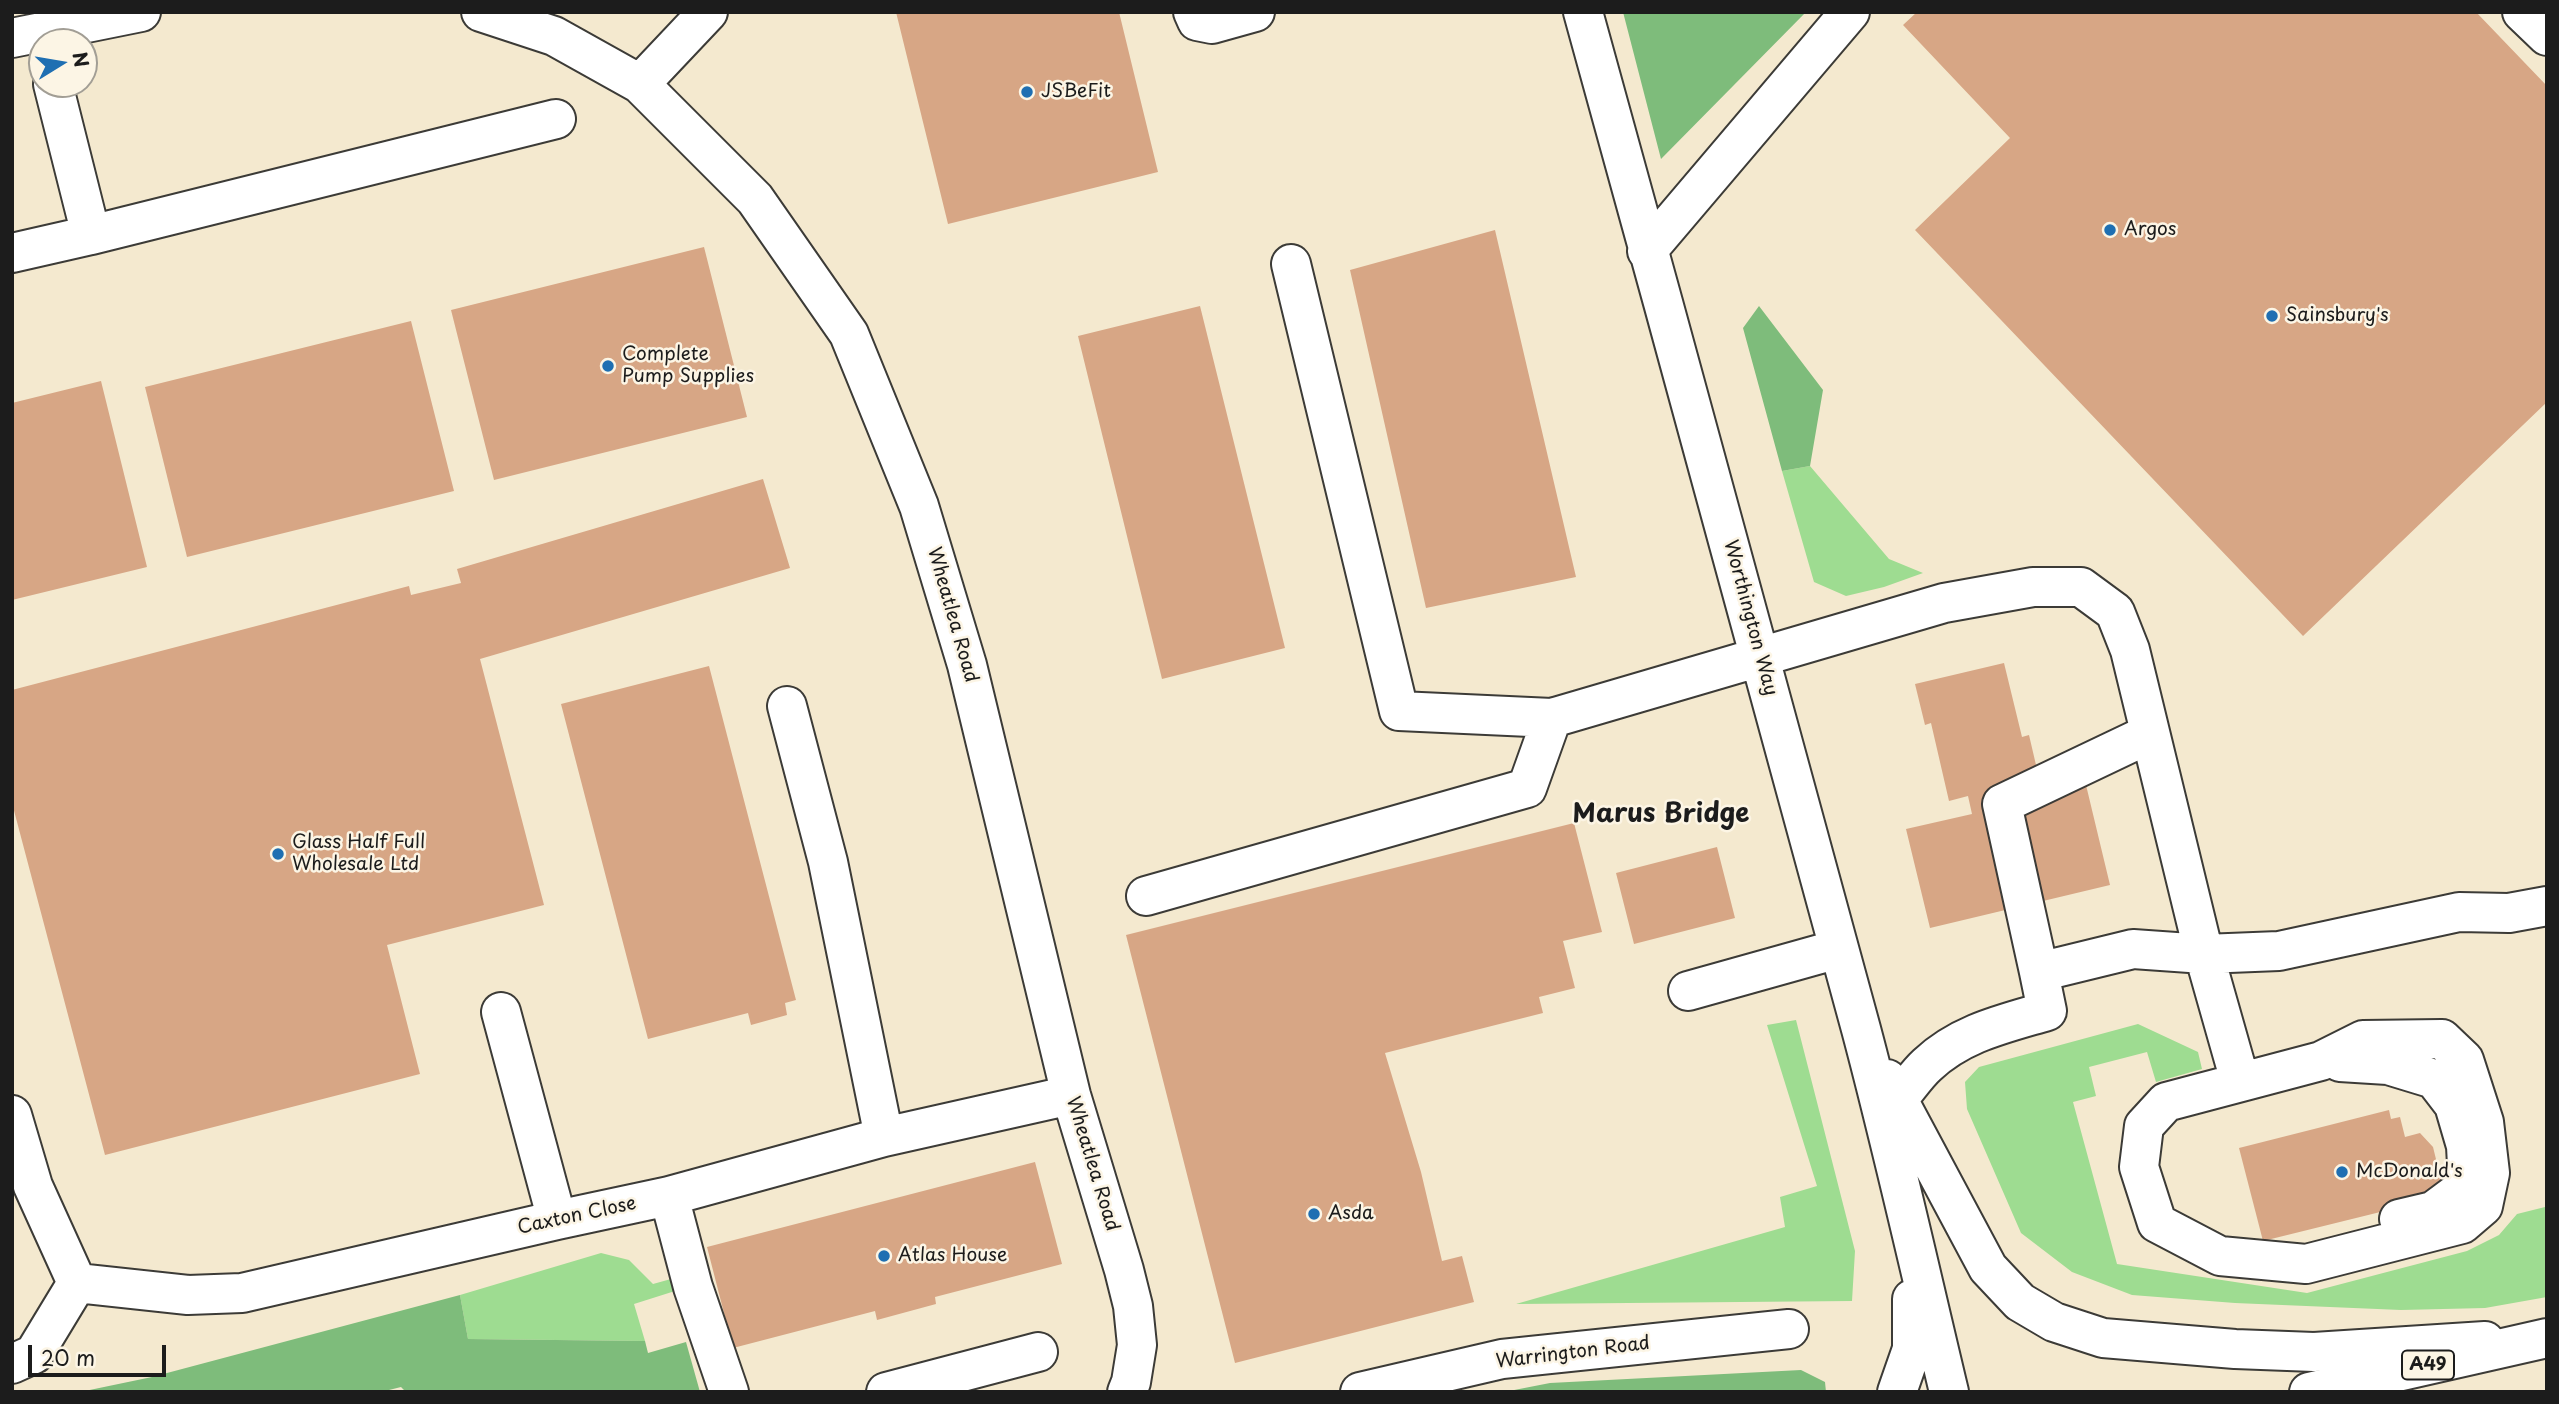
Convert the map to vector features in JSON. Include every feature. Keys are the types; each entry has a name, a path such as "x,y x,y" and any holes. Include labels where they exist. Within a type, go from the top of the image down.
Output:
{"main road":[{"path":"74,28 141,12"},
{"name":"Wheatlea Road","path":"481,12 554,36 640,84 755,199 849,334 919,506 967,664 1071,1095 1133,1306 1137,1345 1127,1392"},
{"path":"640,84 708,12"},
{"path":"1193,12 1197,21 1212,24 1255,12"},
{"name":"Worthington Way","path":"1583,12 1761,655 1861,1031 1949,1392"},
{"path":"1647,251 1850,12"},
{"path":"2522,12 2547,36"},
{"path":"57,98 91,235"},
{"path":"12,253 556,119"},
{"path":"1291,264 1399,711 1552,718 1944,603 2033,587 2081,587 2115,612 2130,650 2204,954 2240,1081"},
{"path":"787,706 828,862 884,1137"},
{"path":"1146,896 1527,788 1552,718"},
{"path":"1898,1100 1926,1066 1946,1049 1975,1032 2047,1011 2002,804 2149,734"},
{"path":"2039,972 2133,948 2204,954 2279,951 2459,912 2510,913 2547,906"},
{"path":"1688,991 1838,948"},
{"path":"501,1012 557,1220"},
{"path":"1861,1031 1988,1268 2020,1302 2054,1322 2103,1338 2167,1345 2314,1352 2547,1338"},
{"path":"2320,1061 2388,1065 2434,1079 2454,1105 2466,1146 2468,1185 2433,1211 2300,1244 2266,1262 2220,1256 2157,1223 2139,1167 2144,1126 2166,1102 2240,1081 2320,1061"},
{"name":"Caxton Close","path":"77,1283 188,1295 242,1293 669,1196 884,1137 1071,1095"},
{"path":"12,1115 33,1186 77,1283 34,1354 12,1364"},
{"path":"669,1196 693,1287 729,1392"},
{"name":"Worthington Way","path":"1898,1392 1912,1349 1909,1226"},
{"name":"Warrington Road","path":"1360,1392 1502,1359 1789,1329"},
{"name":"A49","path":"2309,1392 2547,1338"},
{"path":"886,1392 1038,1352"}],"green space":[{"path":"1623,12 1806,12 1661,159"},
{"path":"1759,306 1823,390 1810,466 1782,471 1743,328"},
{"path":"1810,466 1889,559 1923,573 1884,587 1846,596 1814,582 1782,471"},
{"path":"1796,1020 1855,1251 1852,1301 1516,1304 1785,1227 1780,1197 1817,1186 1767,1025"},
{"path":"2138,1024 2198,1052 2202,1069 2156,1082 2147,1052 2089,1067 2096,1096 2073,1102 2117,1264 2307,1293 2467,1251 2499,1235 2517,1214 2545,1207 2547,1297 2485,1308 2401,1310 2235,1303 2132,1295 2072,1272 2021,1233 1967,1109 1965,1082 1979,1067"},
{"path":"601,1253 629,1260 653,1284 671,1279 675,1291 634,1304 645,1341 468,1339 460,1295"},
{"path":"460,1295 468,1339 645,1341 648,1353 686,1342 700,1392 406,1392 401,1387 381,1392 80,1392 152,1377"},
{"path":"1801,1370 1825,1382 1826,1392 1504,1392 1550,1383"}],"building":[{"name":"JSBeFit","path":"896,12 1119,12 1158,172 948,224"},
{"name":"Sainsbury's","path":"1917,12 2476,12 2547,86 2547,402 2303,636 1915,230 2010,138 1903,25"},
{"path":"1495,230 1576,577 1426,608 1350,270"},
{"path":"704,247 747,417 494,480 451,310"},
{"path":"1200,306 1285,648 1162,679 1078,336"},
{"path":"411,321 454,491 187,557 145,387"},
{"path":"101,381 147,567 12,600 12,403"},
{"name":"Glass Half Full Wholesale Ltd","path":"763,479 790,568 480,659 544,905 387,945 420,1074 105,1155 12,803 12,690 409,586 411,595 461,583 457,569"},
{"path":"2004,663 2022,737 2029,735 2043,795 2086,785 2110,885 1930,928 1906,829 1972,814 1968,796 1949,801 1931,723 1925,725 1915,684"},
{"path":"709,666 796,1000 785,1003 787,1015 751,1025 748,1013 648,1039 561,704"},
{"path":"1574,823 1602,932 1563,941 1575,988 1539,997 1543,1013 1385,1053 1421,1172 1442,1261 1462,1256 1474,1302 1235,1363 1126,935"},
{"path":"1717,847 1735,918 1634,944 1616,873"},
{"name":"McDonald's","path":"2389,1110 2391,1119 2400,1117 2405,1137 2420,1133 2433,1147 2445,1196 2263,1241 2239,1148"},
{"name":"Atlas House","path":"1035,1162 1062,1264 935,1297 936,1304 877,1320 875,1311 733,1348 707,1247"}],"place":[{"name":"JSBeFit","path":"1027,92"},
{"name":"Argos","path":"2110,230"},
{"name":"Sainsbury's","path":"2272,316"},
{"name":"Complete Pump Supplies","path":"608,366"},
{"name":"Glass Half Full Wholesale Ltd","path":"278,854"},
{"name":"McDonald's","path":"2342,1172"},
{"name":"Asda","path":"1314,1214"},
{"name":"Atlas House","path":"884,1256"}],"district":[{"name":"Marus Bridge","path":"1661,815"}]}
